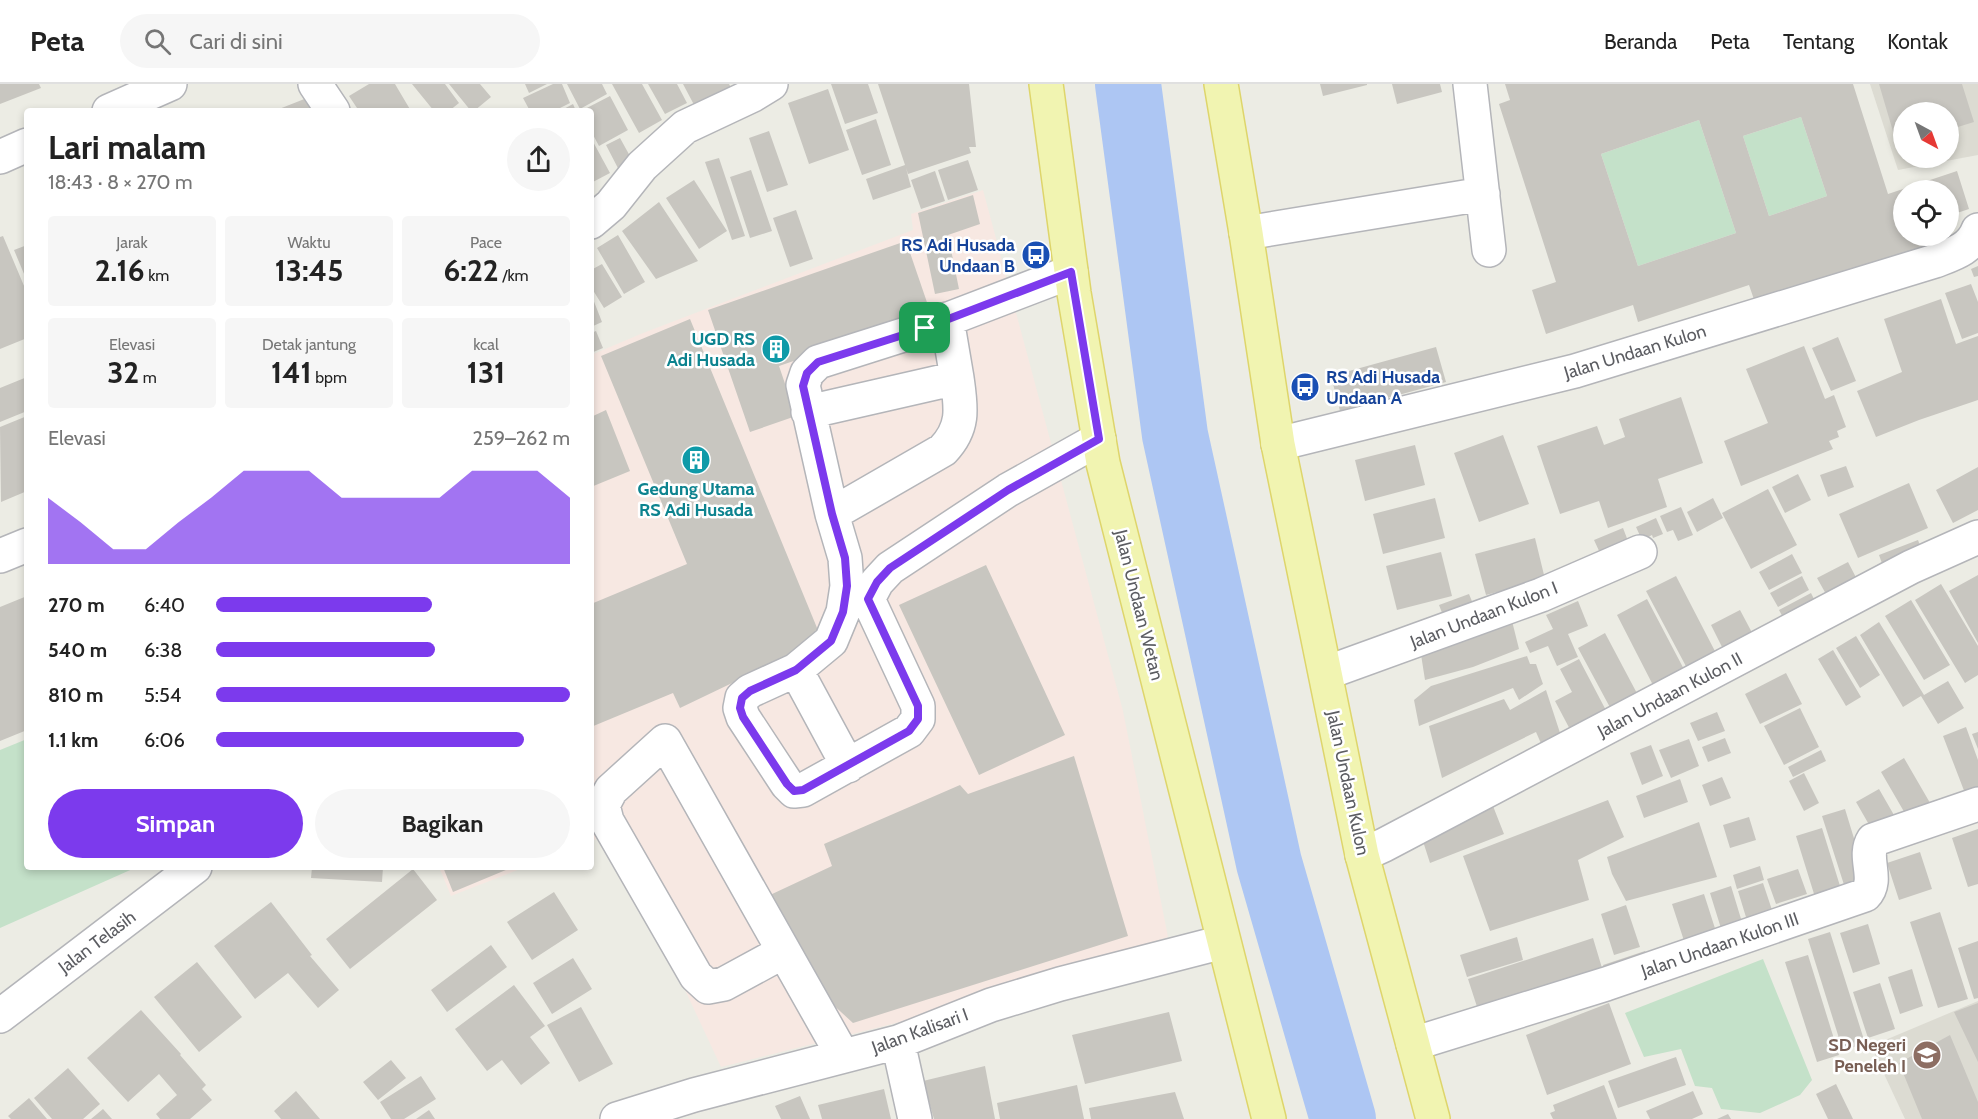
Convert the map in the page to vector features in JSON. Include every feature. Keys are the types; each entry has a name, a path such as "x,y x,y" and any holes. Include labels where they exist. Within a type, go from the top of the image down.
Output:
{"main road":[{"name":"Jalan Undaan Wetan","path":"1046,84 1071,272 1103,463 1269,1119"},
{"name":"Jalan Undaan Kulon","path":"1221,84 1278,444 1362,855 1433,1119"}],"street":[{"path":"127,108 170,84"},
{"path":"315,84 331,108"},
{"path":"594,219 611,205 642,166 685,127 771,84"},
{"path":"1470,84 1489,250"},
{"path":"0,157 24,147"},
{"path":"1246,233 1483,194"},
{"name":"Jalan Undaan Kulon","path":"1278,444 1575,371 1959,252 1974,240 1978,231"},
{"path":"1071,272 947,320 818,362 807,373 803,386 808,412 845,558 857,593 918,706 918,719 909,731 803,790 794,791 743,717 740,708 742,698 750,691 796,670 831,641 843,612 857,593 877,582 890,568 1008,490 1099,439"},
{"path":"832,514 943,450 952,441 958,429 961,408 947,320"},
{"path":"808,412 957,378"},
{"name":"Jalan Undaan Kulon II","path":"1362,855 1574,746 1911,567 1978,537"},
{"path":"0,556 24,546"},
{"name":"Jalan Undaan Kulon I","path":"1326,673 1541,595 1640,552"},
{"path":"796,670 848,766"},
{"path":"783,952 724,984 708,987 696,976 606,821 603,805 611,790 665,741 843,1056"},
{"name":"Jalan Undaan Kulon III","path":"1413,1044 1606,984 1865,895 1872,883 1869,847 1873,840 1978,804"},
{"name":"Jalan Telasih","path":"0,1016 191,870"},
{"name":"Jalan Kalisari I","path":"617,1119 694,1095 898,1042 991,1005 1060,984 1223,942"},
{"path":"898,1042 915,1119"}],"shaded area":[{"path":"1870,84 1978,84 1978,155 1959,159 1959,102 1893,102 1893,155"},
{"path":"983,190 1123,711 1168,937 908,1020 721,1067 657,930 604,836 594,840 594,354 913,230 911,214"},
{"path":"440,870 517,870 451,896"},
{"name":"SD Negeri Peneleh I","path":"1978,1001 1978,1119 1905,1119 1871,1046"}],"green space":[{"path":"1801,117 1827,196 1769,216 1743,136"},
{"path":"1699,120 1736,233 1638,266 1601,154"},
{"path":"24,740 24,870 130,870 0,928 0,750"},
{"path":"1763,959 1812,1080 1800,1095 1760,1113 1721,1109 1712,1088 1695,1086 1681,1049 1644,1057 1625,1013"}],"water":[{"path":"1104,84 1143,84 1150,152 1184,352 1146,357"}],"building":[{"path":"0,84 39,84 41,88 0,104"},
{"path":"369,84 395,84 409,108 357,108 349,96"},
{"path":"412,84 445,84 459,103 453,108 432,108"},
{"path":"449,84 480,84 491,97 478,108 469,108"},
{"path":"525,84 547,84 529,93"},
{"path":"553,84 562,84 570,103 560,108 528,108 523,98"},
{"path":"567,84 602,84 607,94 579,108"},
{"path":"612,84 642,84 662,120 639,133"},
{"path":"648,84 677,84 687,103 665,114"},
{"path":"683,84 729,84 737,98 701,118"},
{"path":"831,84 868,84 878,113 845,124"},
{"path":"878,84 969,84 976,147 969,147 971,153 908,174 906,168 911,187 873,200 866,179 905,165"},
{"path":"1320,84 1367,84 1367,85 1323,96"},
{"path":"1392,84 1440,84 1442,92 1397,104"},
{"path":"1505,84 1853,84 1888,194 1893,192 1893,246 1952,246 1953,250 1759,314 1749,285 1638,322 1633,305 1546,334 1532,290 1556,282 1499,104 1510,100","holes":["1801,117 1827,196 1769,216 1743,136","1699,120 1736,233 1638,266 1601,154"]},
{"path":"1879,84 1962,84 1974,122 1959,127 1959,102 1893,102 1893,131"},
{"path":"828,89 849,150 809,164 788,103"},
{"path":"317,94 322,108 282,108"},
{"path":"610,96 628,130 599,146 594,137 594,108 587,108"},
{"path":"876,119 891,165 862,175 846,130"},
{"path":"769,131 788,185 767,192 749,138"},
{"path":"620,138 636,167 621,174 606,145"},
{"path":"594,144 610,173 594,181"},
{"path":"719,158 745,236 732,240 705,162"},
{"path":"968,160 978,190 948,200 938,170"},
{"path":"751,170 772,231 750,238 730,177"},
{"path":"935,171 945,201 921,209 911,180"},
{"path":"1957,171 1969,209 1959,212 1959,180 1930,180"},
{"path":"694,180 727,231 699,249 666,198"},
{"path":"973,195 980,224 948,235 959,289 935,294 918,213"},
{"path":"659,202 698,261 656,279 622,231"},
{"path":"796,210 813,259 790,267 773,218"},
{"path":"618,235 645,282 624,294 597,248"},
{"path":"3,236 24,286 24,339 0,349 0,237"},
{"name":"UGD RS Adi Husada","path":"906,241 931,314 779,366 796,416 750,432 708,310"},
{"path":"24,246 24,274 14,250"},
{"path":"602,264 622,297 604,308 594,292 594,268"},
{"path":"1978,266 1978,276 1974,277 1971,269"},
{"path":"1971,284 1978,302 1978,333 1962,339 1945,293"},
{"path":"1941,299 1956,344 1978,336 1978,400 1876,437 1857,391 1902,372 1884,319"},
{"path":"594,302 602,322 594,326"},
{"name":"Gedung Utama RS Adi Husada","path":"690,319 822,640 680,708 673,693 594,726 594,603 687,564 601,356"},
{"path":"596,331 603,348 594,352 594,332"},
{"path":"1838,337 1856,381 1831,391 1812,348"},
{"path":"1804,346 1825,399 1834,395 1846,427 1837,431 1839,437 1829,441 1833,449 1741,486 1724,441 1768,423 1746,369"},
{"path":"1436,347 1446,382 1340,411 1331,376"},
{"path":"24,378 24,412 0,422 0,388"},
{"path":"1681,397 1703,463 1658,479 1667,507 1608,528 1599,501 1560,514 1537,446 1597,426 1604,445 1625,437 1619,419"},
{"path":"606,410 630,471 594,486 594,416"},
{"path":"24,417 24,492 1,502 0,427"},
{"path":"1503,435 1529,504 1479,522 1454,453"},
{"path":"1415,445 1425,485 1365,501 1355,460"},
{"path":"1846,466 1854,487 1828,497 1820,475"},
{"path":"1978,467 1978,510 1953,523 1936,490"},
{"path":"1798,474 1811,500 1785,513 1772,487"},
{"path":"1909,483 1928,528 1858,558 1839,514"},
{"path":"1768,489 1797,545 1751,569 1722,513"},
{"path":"1435,498 1445,538 1383,554 1373,514"},
{"path":"1713,498 1723,518 1697,532 1687,512"},
{"path":"1681,507 1693,535 1678,541 1673,530 1667,532 1660,516"},
{"path":"1656,518 1663,534 1653,538 1652,535 1642,540 1636,527"},
{"path":"1623,528 1628,541 1600,553 1594,540"},
{"path":"1535,538 1545,579 1486,595 1475,554"},
{"path":"1918,540 1923,554 1884,569 1879,555"},
{"path":"1441,552 1452,596 1397,610 1386,566"},
{"path":"1792,554 1802,573 1769,590 1759,572"},
{"path":"1848,562 1861,587 1831,603 1817,578"},
{"path":"986,565 1065,735 979,775 899,605"},
{"path":"1978,575 1978,643 1949,591"},
{"path":"1676,576 1718,657 1689,672 1646,591"},
{"path":"1802,576 1809,590 1778,607 1770,593"},
{"path":"1941,584 1978,646 1978,675 1965,683 1915,600"},
{"path":"1811,593 1819,609 1787,625 1779,610"},
{"path":"1469,594 1476,611 1446,623 1439,605"},
{"path":"24,597 24,731 0,741 0,607"},
{"path":"1647,599 1687,675 1656,691 1617,615"},
{"path":"1911,600 1950,665 1924,680 1885,616"},
{"path":"1578,601 1588,626 1568,634 1578,657 1557,666 1548,646 1530,653 1525,642 1553,629 1546,615"},
{"path":"1740,610 1757,642 1727,657 1711,625"},
{"path":"1512,621 1519,649 1473,667 1425,680 1420,648"},
{"path":"1879,622 1924,695 1948,681 1964,708 1938,724 1921,696 1903,707 1860,635"},
{"path":"1605,633 1640,699 1613,713 1578,648"},
{"path":"1856,636 1880,675 1860,688 1836,648"},
{"path":"1833,650 1861,697 1846,706 1818,659"},
{"path":"1527,656 1530,664 1536,664 1543,684 1519,700 1513,688 1419,726 1414,700 1431,686"},
{"path":"1579,659 1610,718 1574,737 1555,701 1572,692 1560,669"},
{"path":"1786,673 1802,704 1760,724 1745,694"},
{"path":"1546,690 1562,739 1543,748 1536,732 1442,778 1429,726 1504,699 1510,710"},
{"path":"1800,708 1819,747 1784,765 1764,726"},
{"path":"1717,712 1725,731 1698,741 1690,723"},
{"path":"1966,727 1978,760 1978,796 1968,801 1943,736"},
{"path":"1978,732 1978,749 1972,734"},
{"path":"1725,738 1731,753 1708,762 1702,747"},
{"path":"1689,739 1699,766 1671,778 1659,750"},
{"path":"1651,745 1663,776 1642,785 1630,753"},
{"path":"1821,750 1826,761 1793,777 1788,767"},
{"path":"1074,756 1128,936 853,1023 818,991 770,895 832,866 824,844 960,785 968,794"},
{"path":"1904,758 1933,808 1910,822 1881,772"},
{"path":"1804,773 1819,803 1804,811 1789,781"},
{"path":"1722,777 1731,798 1710,806 1702,785"},
{"path":"1680,779 1688,802 1644,818 1636,796"},
{"path":"1879,789 1898,822 1875,835 1856,802"},
{"path":"1608,800 1624,837 1578,860 1589,900 1490,931 1463,856"},
{"path":"1491,801 1504,834 1430,863 1420,832"},
{"path":"1845,809 1868,884 1846,891 1822,816"},
{"path":"1749,817 1756,840 1730,848 1723,825"},
{"path":"1699,822 1717,877 1626,901 1612,874 1607,857"},
{"path":"1822,828 1845,902 1819,910 1796,836"},
{"path":"1978,829 1978,884 1968,887 1952,838"},
{"path":"1920,852 1932,889 1899,900 1887,863"},
{"path":"1760,866 1764,880 1737,889 1733,875"},
{"path":"1798,869 1807,894 1776,904 1767,879"},
{"path":"312,870 383,870 382,882 311,878"},
{"path":"412,870 437,900 350,969 326,939"},
{"path":"444,870 506,870 453,892"},
{"path":"1763,883 1775,919 1749,927 1738,891"},
{"path":"1731,886 1745,932 1724,938 1710,893"},
{"path":"554,892 578,930 532,960 507,922"},
{"path":"1704,894 1720,944 1688,953 1672,904"},
{"path":"271,902 312,955 310,956 339,990 318,1008 288,973 255,999 214,946"},
{"path":"1626,905 1640,947 1614,955 1601,914"},
{"path":"1940,912 1968,999 1938,1008 1910,922"},
{"path":"1868,924 1880,964 1853,973 1840,933"},
{"path":"1830,932 1865,1043 1843,1051 1808,939"},
{"path":"1517,937 1523,960 1467,977 1460,955"},
{"path":"1593,938 1605,978 1481,1019 1468,979"},
{"path":"1978,941 1978,998 1974,999 1958,948"},
{"path":"491,945 507,967 447,1012 431,990"},
{"path":"1645,951 1649,965 1607,979 1603,965"},
{"path":"1808,955 1839,1055 1817,1062 1785,962"},
{"path":"573,958 592,989 552,1014 533,983"},
{"path":"197,962 242,1017 199,1052 154,997"},
{"path":"1912,969 1923,1006 1900,1014 1888,977"},
{"path":"1880,983 1895,1029 1868,1038 1853,992"},
{"path":"514,985 545,1026 530,1037 550,1063 521,1085 502,1060 487,1071 455,1029"},
{"path":"1609,1003 1631,1064 1547,1095 1526,1035"},
{"path":"1978,1003 1978,1062 1954,1012"},
{"path":"581,1007 613,1064 579,1082 547,1025"},
{"path":"141,1010 206,1085 202,1089 212,1100 190,1119 160,1119 156,1114 177,1095 159,1074 128,1102 87,1058"},
{"path":"1169,1012 1182,1061 1085,1084 1072,1035"},
{"path":"1950,1035 1978,1102 1978,1119 1922,1119 1899,1063"},
{"path":"1676,1057 1686,1085 1618,1108 1608,1081"},
{"path":"391,1060 406,1078 378,1100 363,1082"},
{"path":"985,1066 995,1119 934,1119 923,1081"},
{"path":"68,1068 100,1104 83,1119 52,1119 34,1098"},
{"path":"421,1076 436,1099 404,1119 391,1119 380,1102"},
{"path":"1836,1084 1853,1119 1828,1119 1816,1094"},
{"path":"1077,1085 1084,1119 1000,1119 997,1103"},
{"path":"1604,1085 1617,1119 1553,1119 1550,1113 1555,1111 1553,1105"},
{"path":"884,1089 891,1119 822,1119 818,1105"},
{"path":"296,1091 320,1119 281,1119 274,1111"},
{"path":"1693,1091 1703,1114 1692,1119 1650,1119 1646,1111"},
{"path":"1175,1092 1184,1119 1091,1119 1089,1108"},
{"path":"800,1096 810,1119 781,1119 775,1106"},
{"path":"29,1098 47,1119 11,1119 8,1116"},
{"path":"103,1109 112,1119 91,1119"},
{"path":"429,1110 435,1119 416,1119"},
{"path":"1728,1114 1731,1119 1717,1119"}],"waterway":[{"path":"1128,84 1175,435 1269,863 1343,1119"}],"place":[{"name":"RS Adi Husada Undaan B","path":"1036,255"},
{"name":"UGD RS Adi Husada","path":"776,349"},
{"name":"RS Adi Husada Undaan A","path":"1305,387"},
{"name":"Gedung Utama RS Adi Husada","path":"696,460"},
{"name":"SD Negeri Peneleh I","path":"1927,1055"}],"route":[{"path":"1071,272 1099,439 1008,490 890,568 877,582 868,599 918,706 918,719 909,731 803,790 794,791 743,717 740,708 742,698 750,691 796,670 831,641 843,612 847,586 845,558 832,514 803,386 807,373 818,362 925,328 1071,272"}]}
